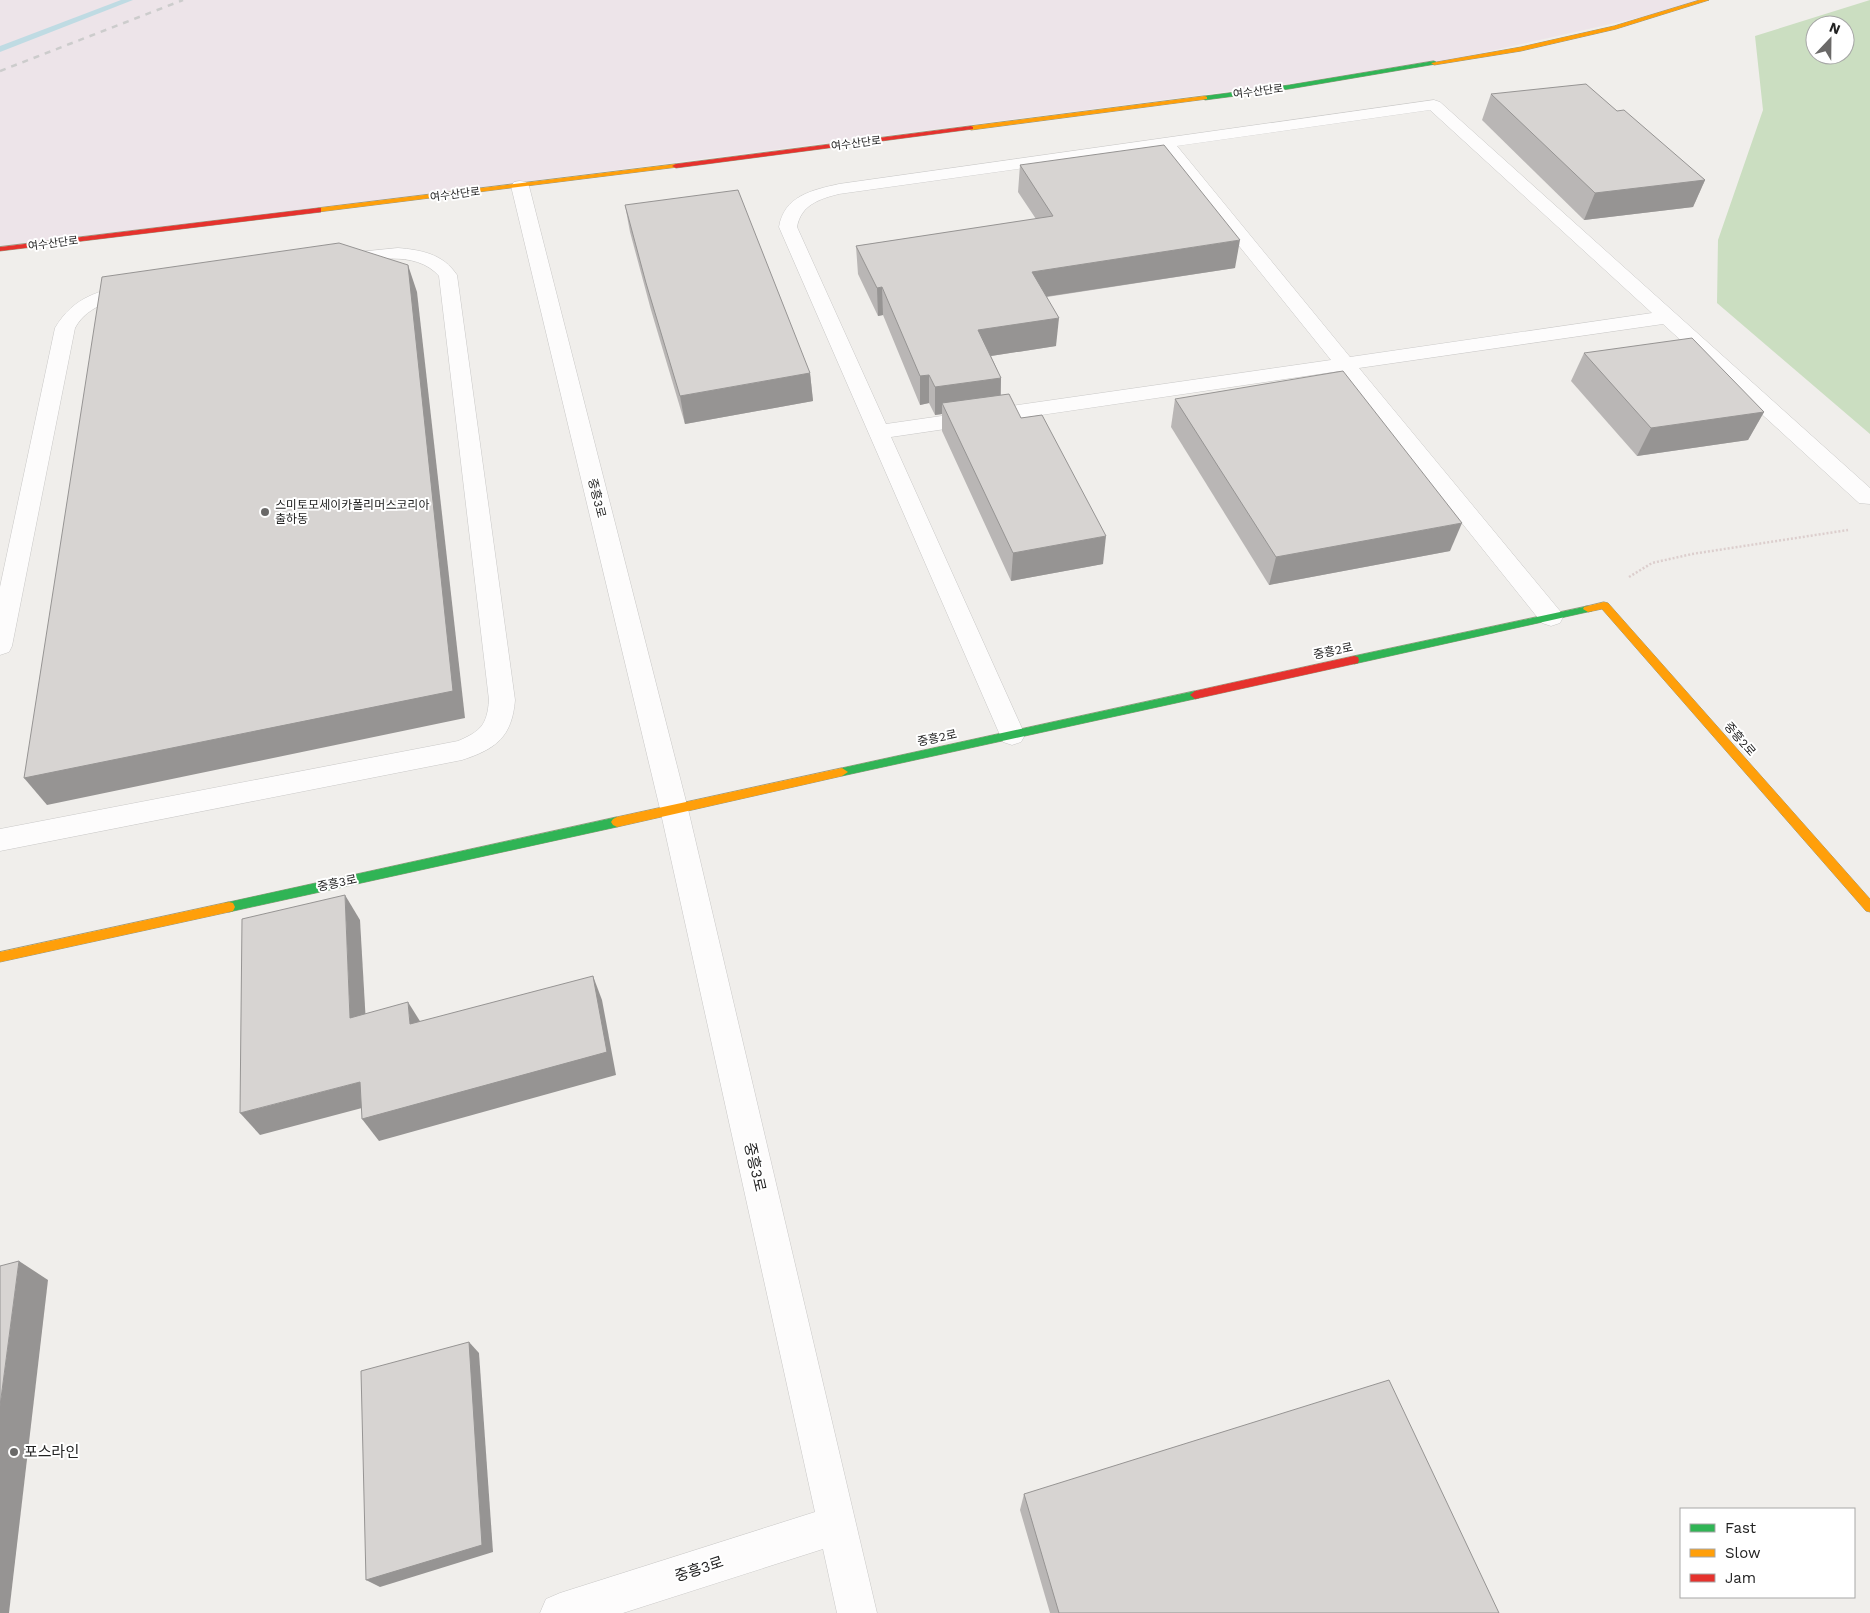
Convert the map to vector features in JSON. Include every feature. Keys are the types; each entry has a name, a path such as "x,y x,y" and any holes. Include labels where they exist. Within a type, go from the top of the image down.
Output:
{"street":[{"name":"여수산단로","path":"0,249 520,186 1288,87 1410,69 1521,49 1616,27 1706,0"},
{"path":"1012,735 790,231 788,220 793,208 812,196 839,190 1434,105 1867,498"},
{"path":"1165,143 1551,617"},
{"name":"중흥3로","path":"520,186 674,810 856,1613"},
{"path":"0,840 462,750 487,738 495,731 500,716 502,700 448,275 439,264 405,254 380,254 320,262"},
{"path":"0,646 65,328 73,315 92,301 116,293 153,287"},
{"path":"878,432 1668,317"},
{"name":"중흥2로","path":"674,810 1604,605 1870,907"},
{"name":"중흥3로","path":"0,957 674,810"},
{"name":"중흥3로","path":"560,1613 836,1525"}],"path":[{"path":"1604,605 1632,573 1652,563 1692,554 1851,529"}],"shaded area":[{"path":"0,0 1706,0 1682,8 1419,67 0,249"}],"green space":[{"path":"1870,0 1870,434 1717,303 1718,240 1763,110 1755,36 1805,20 1805,65 1855,65 1855,15 1822,15"}],"building":[{"path":"1586,84 1617,111 1624,110 1705,180 1595,193 1491,94"},
{"path":"1164,145 1240,240 1032,272 1059,318 978,330 1001,378 935,387 929,375 920,376 882,287 877,288 856,246 1053,216 1020,165"},
{"path":"738,190 810,373 680,396 625,205"},
{"name":"스미토모세이카폴리머스코리아 출하동","path":"339,243 408,265 453,691 24,778 102,277"},
{"path":"1692,338 1764,412 1651,428 1584,353"},
{"path":"1343,371 1462,523 1276,557 1175,399"},
{"path":"1009,394 1021,418 1042,415 1106,536 1013,553 942,403"},
{"path":"345,895 350,1018 408,1002 410,1024 593,976 607,1052 362,1119 360,1082 240,1113 242,919"},
{"path":"19,1261 0,1406 0,1266"},
{"path":"469,1342 482,1545 366,1580 361,1371"},
{"path":"1389,1380 1499,1613 1059,1613 1024,1494"}],"waterway":[{"path":"0,49 129,0"}],"railway":[{"path":"0,71 183,0"}],"traffic: fast":[{"path":"1205,98 1289,87 1434,63"},
{"path":"1354,660 1588,609"},
{"path":"842,772 1195,695"},
{"path":"229,907 617,822"}],"traffic: slow":[{"path":"1434,63 1521,49 1616,27 1706,0"},
{"path":"971,128 1205,98"},
{"path":"318,210 676,166"},
{"path":"1588,609 1604,605 1870,907"},
{"path":"617,822 842,772"},
{"path":"0,957 229,907"}],"traffic: jam":[{"path":"676,166 971,128"},
{"path":"0,249 318,210"},
{"path":"1195,695 1354,660"}],"place":[{"name":"스미토모세이카폴리머스코리아 출하동","path":"265,512"},
{"name":"포스라인","path":"14,1452"}]}
